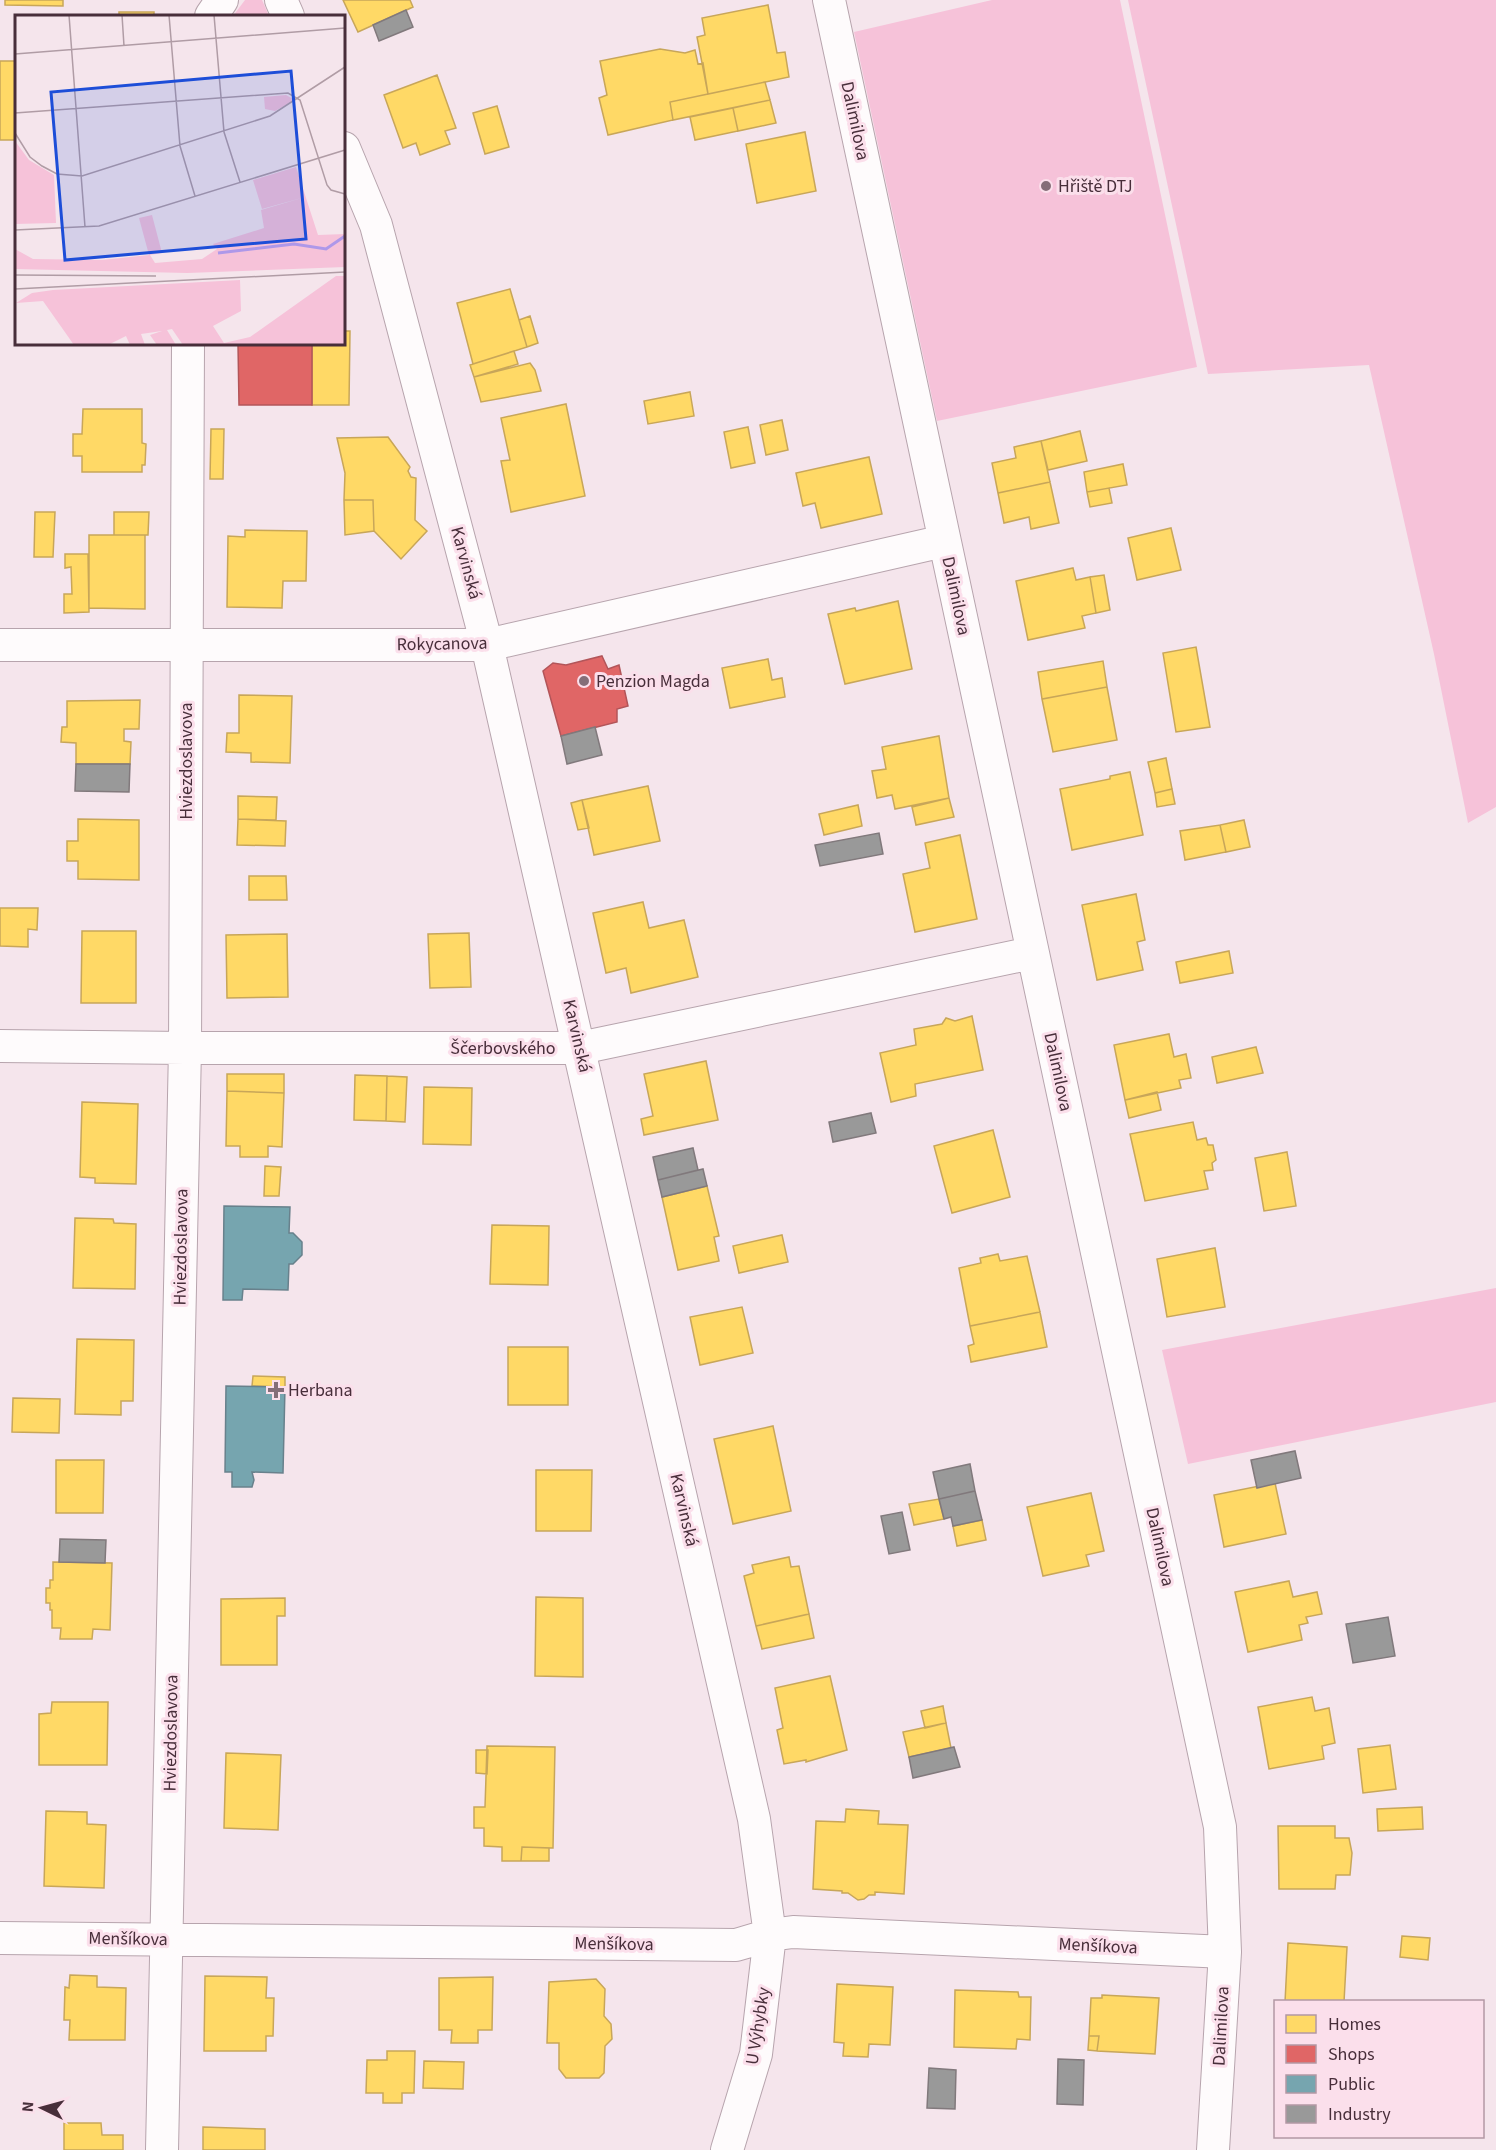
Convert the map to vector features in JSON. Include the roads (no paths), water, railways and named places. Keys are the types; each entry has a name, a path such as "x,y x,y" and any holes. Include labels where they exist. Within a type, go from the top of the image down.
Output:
{"street":[{"path":"212,15 222,0"},
{"path":"281,0 288,15"},
{"name":"Dalimilova","path":"829,0 1220,1827 1225,1952 1214,2150"},
{"name":"Karvinská","path":"345,150 376,225 487,645 754,1819 770,1935"},
{"name":"Hviezdoslavova","path":"162,2150 185,1048 188,345"},
{"name":"Rokycanova","path":"0,645 487,645 944,541"},
{"name":"Ščerbovského","path":"0,1046 580,1048 1032,952"},
{"name":"Menšíkova","path":"0,1938 736,1945 770,1935 793,1932 1225,1952"},
{"name":"U Výhybky","path":"727,2150 756,2054 770,1935"}],"place":[{"name":"Hřiště DTJ","path":"1046,186"},
{"name":"Penzion Magda","path":"584,681"},
{"name":"Herbana","path":"276,1390"}]}
